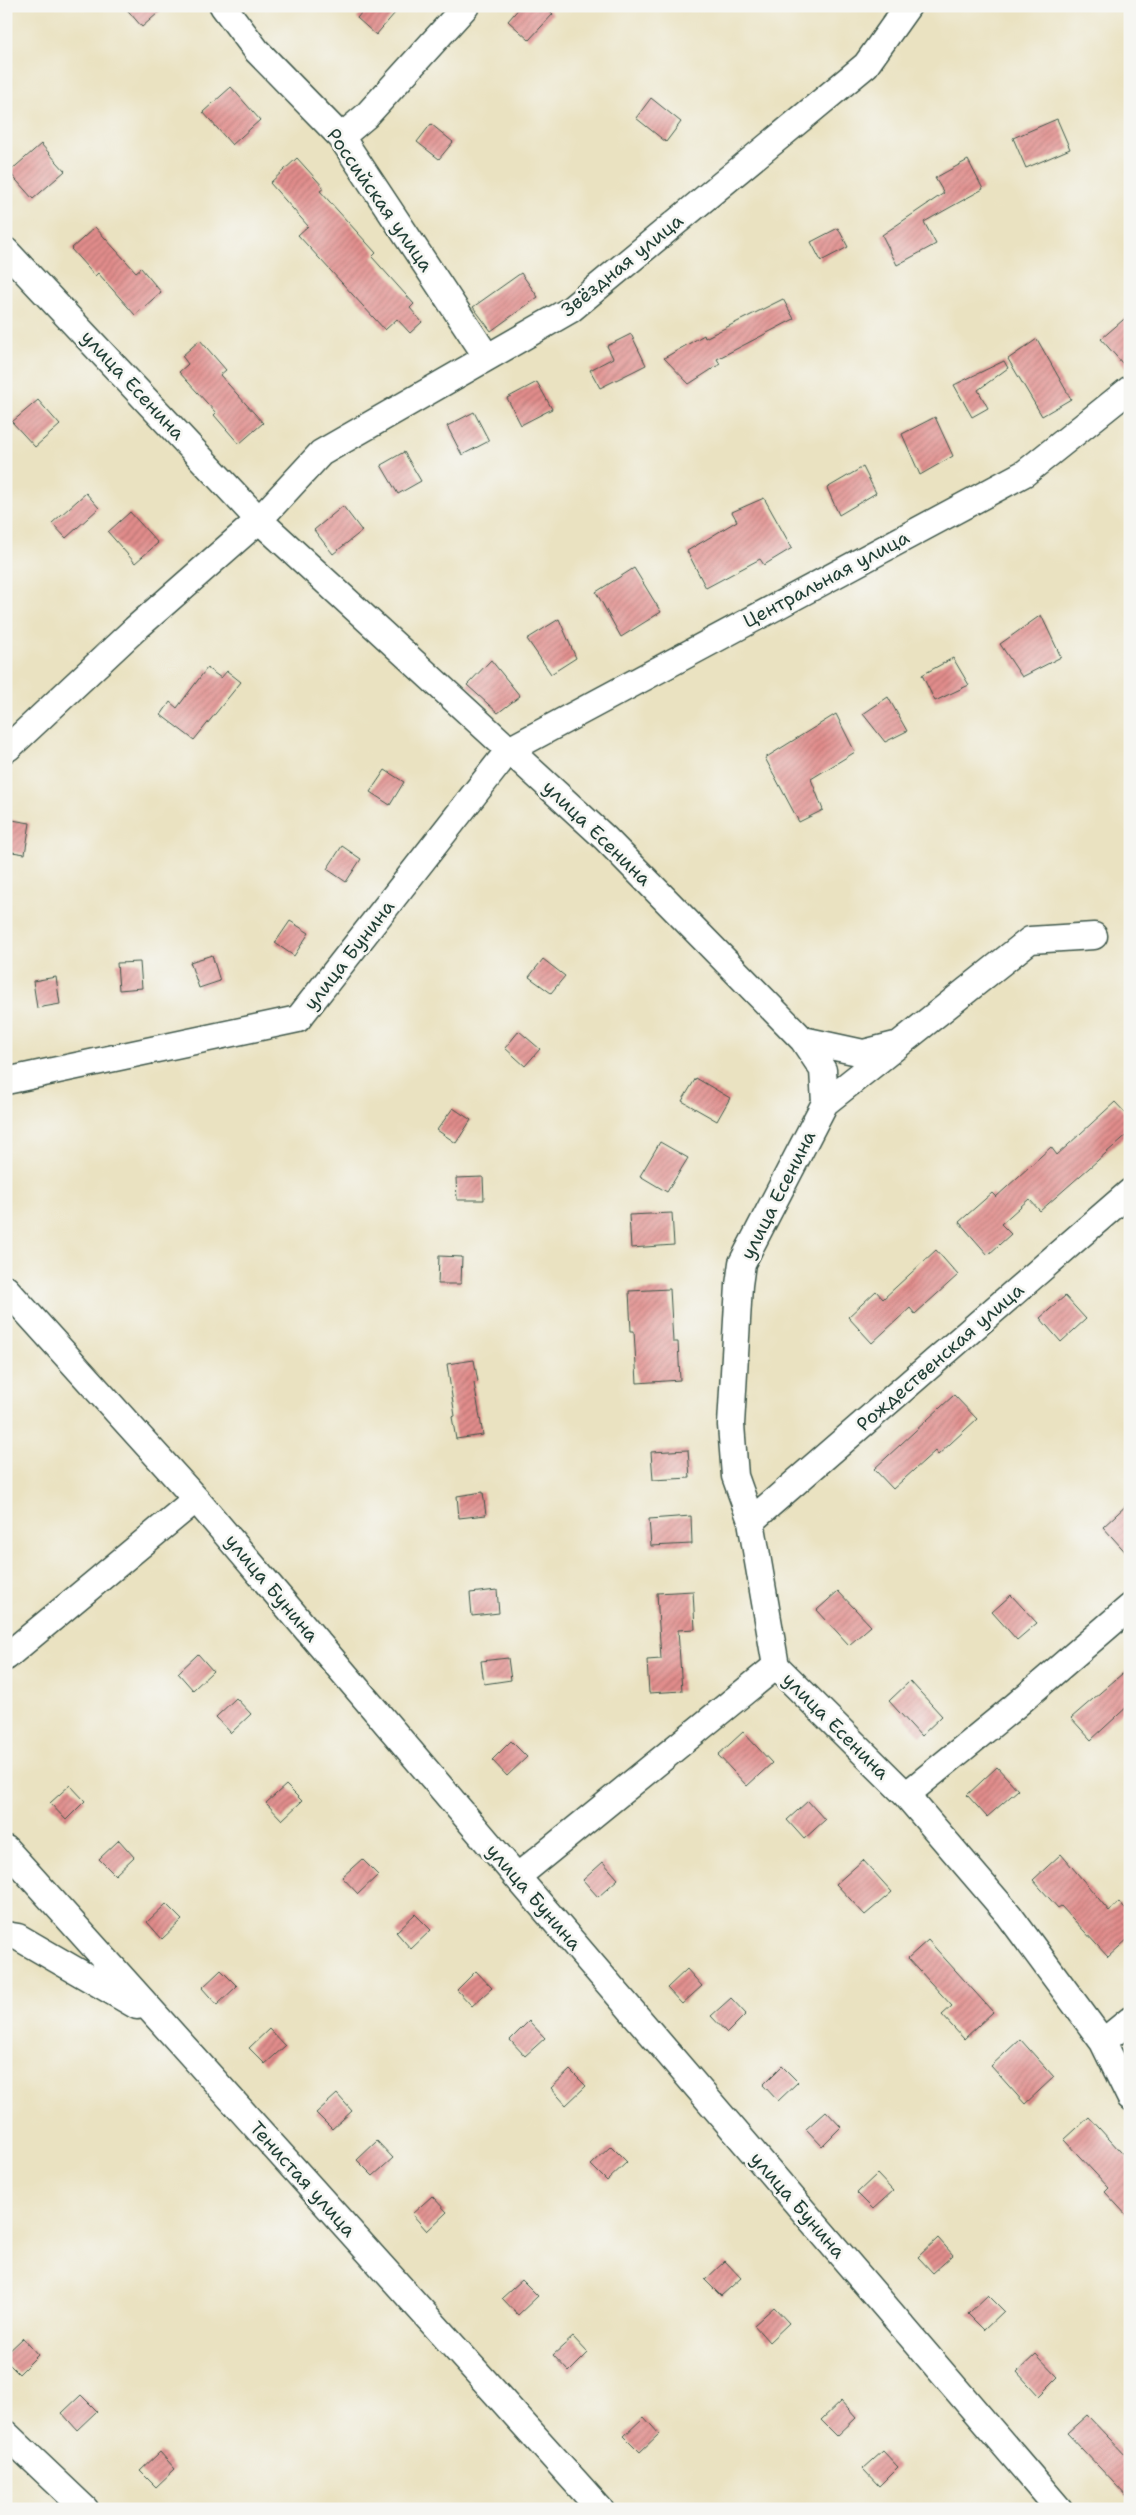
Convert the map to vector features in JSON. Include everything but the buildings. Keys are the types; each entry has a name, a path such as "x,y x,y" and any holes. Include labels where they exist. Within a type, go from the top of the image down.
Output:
{"street":[{"name":"Российская улица","path":"223,6 257,51 341,137 487,357"},
{"path":"341,137 366,116 466,6"},
{"name":"Звёздная улица","path":"259,520 320,453 570,310 866,65 908,6"},
{"name":"улица Есенина","path":"6,250 259,520 605,838 803,1040 823,1070 825,1103 742,1263 739,1285 731,1425 735,1476 751,1521 776,1666 906,1795 1009,1915 1103,2042 1130,2097"},
{"name":"Центральная улица","path":"509,750 1025,472 1130,389"},
{"path":"6,747 8,748 135,629 259,520"},
{"name":"улица Бунина","path":"6,1081 298,1019 509,750"},
{"path":"825,1103 903,1043 1030,940 1094,936"},
{"path":"803,1040 862,1053 903,1043"},
{"name":"Рождественская улица","path":"751,1521 1130,1192"},
{"name":"улица Бунина","path":"6,1289 196,1499 517,1877 1059,2509"},
{"path":"6,1657 196,1499"},
{"path":"906,1795 1015,1706 1130,1607"},
{"path":"517,1877 776,1666"},
{"name":"Тенистая улица","path":"6,1849 600,2509"},
{"path":"6,1935 18,1937 159,2019"},
{"path":"1103,2042 1130,2020"},
{"path":"6,2434 85,2509"}]}
